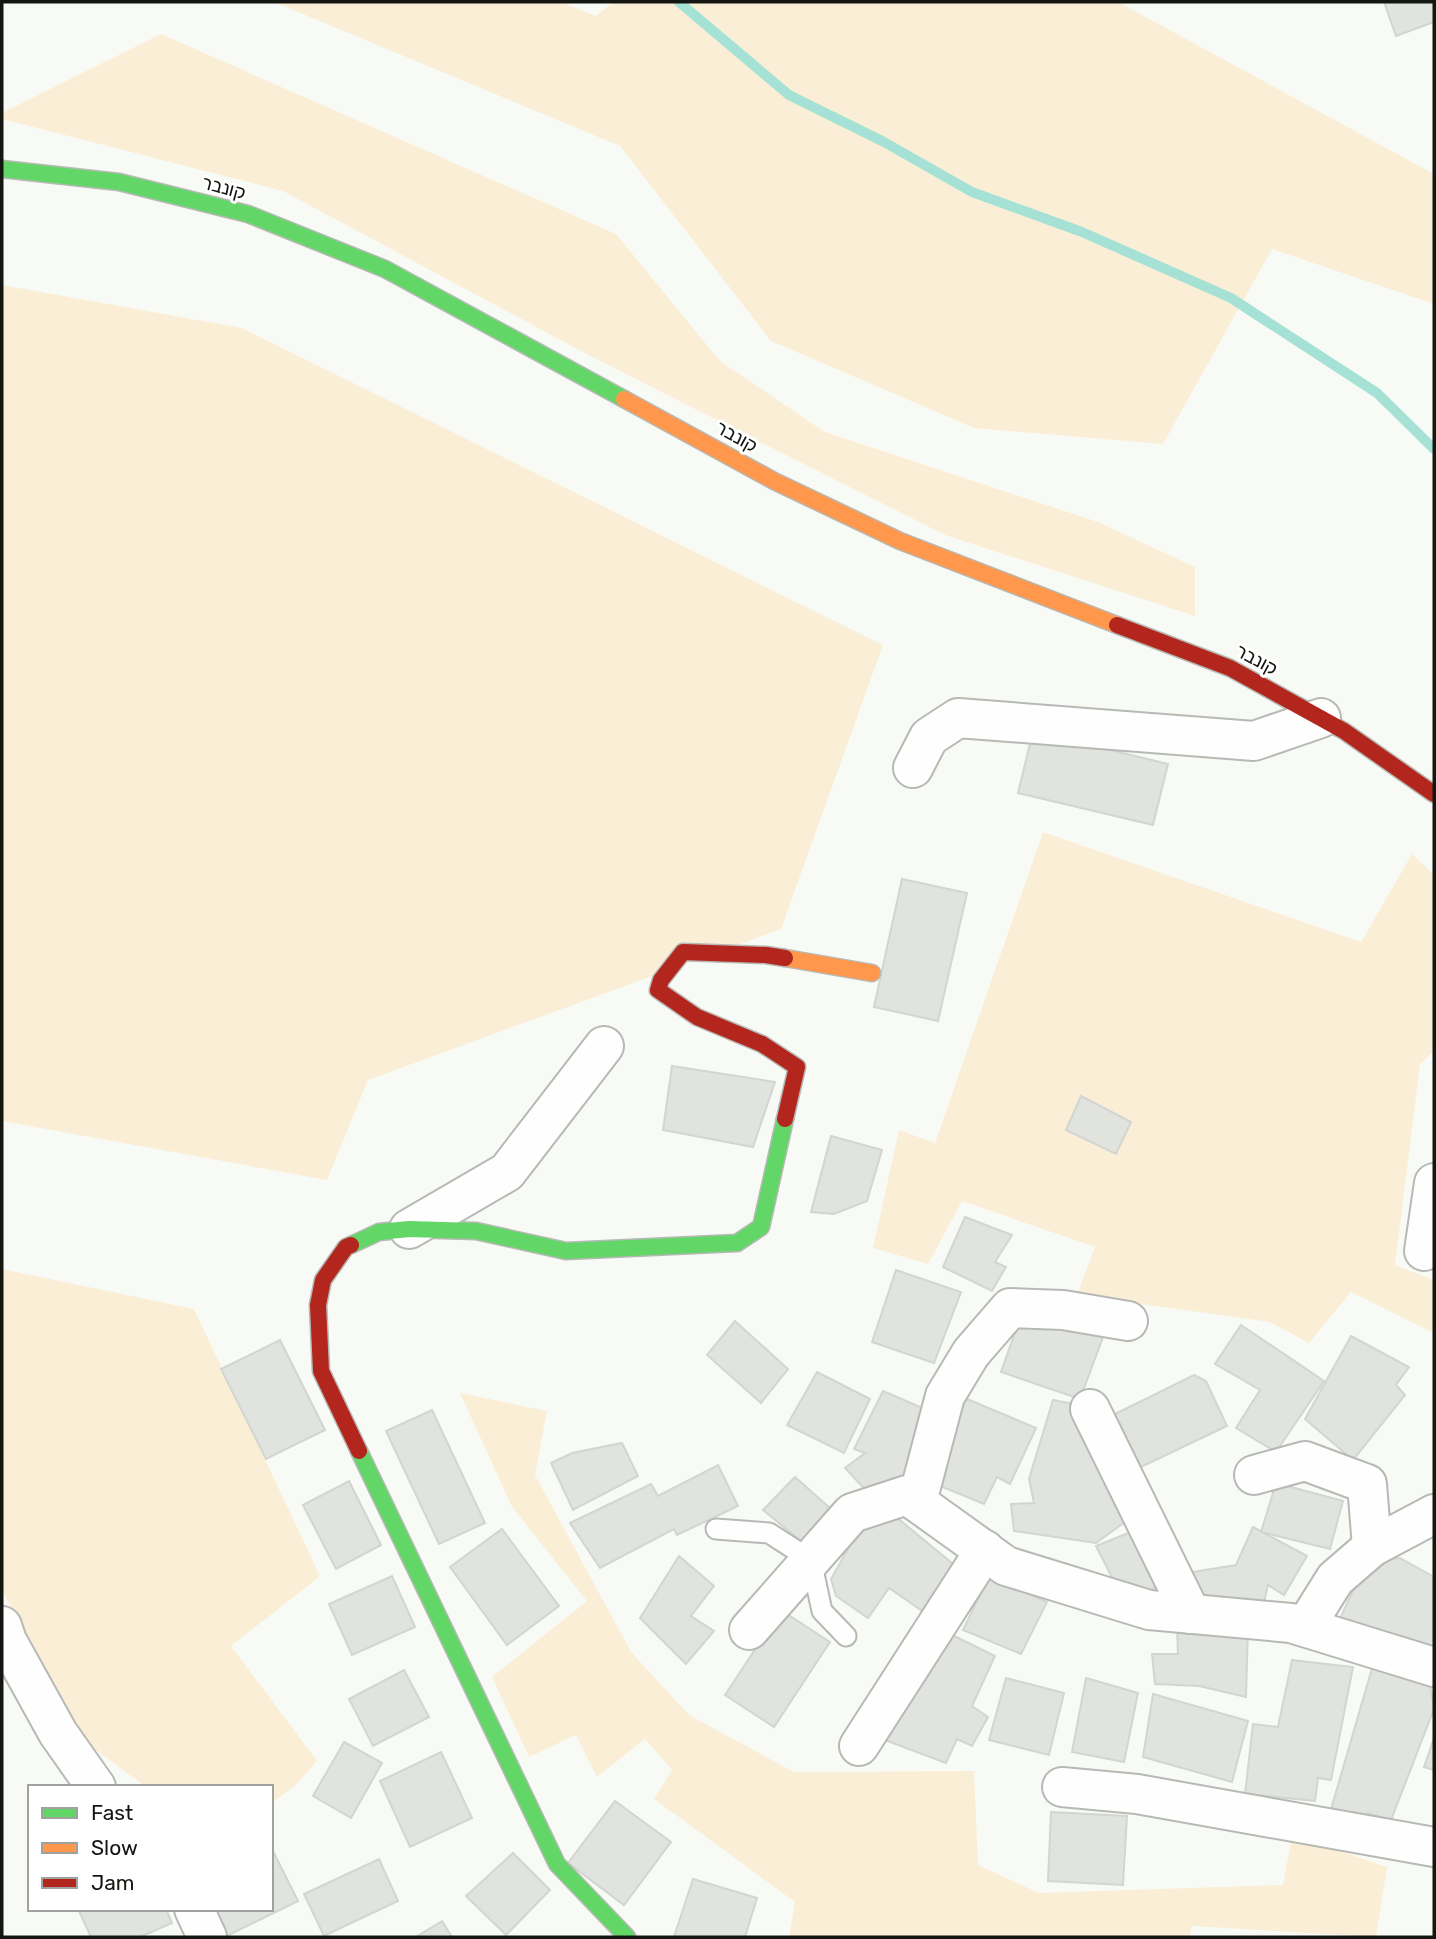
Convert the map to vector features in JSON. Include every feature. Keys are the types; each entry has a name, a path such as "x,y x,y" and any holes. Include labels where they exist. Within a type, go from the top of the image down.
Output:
{"street":[{"name":"קונבר","path":"2,169 119,181 247,214 385,268 774,481 900,541 1230,668 1344,731 1434,794"},
{"path":"913,768 929,737 958,718 1254,741 1321,718"},
{"path":"627,1937 557,1864 321,1371 318,1305 323,1280 346,1247 379,1232 409,1229 476,1231 566,1251 737,1242 761,1227 797,1067 762,1044 697,1017 658,990 661,980 683,952 766,955 872,973"},
{"path":"409,1229 507,1172 604,1046"},
{"path":"1424,1251 1434,1183"},
{"path":"917,1502 945,1396 971,1353 1010,1308 1063,1310 1128,1321"},
{"path":"1090,1409 1191,1614"},
{"path":"1254,1475 1305,1461 1367,1484 1372,1547"},
{"path":"749,1630 852,1513 907,1495 1006,1566 1149,1610 1292,1623 1434,1667"},
{"path":"1305,1628 1335,1579 1372,1547 1434,1514"},
{"path":"859,1746 985,1550"},
{"path":"2,1626 7,1641 58,1732 95,1785"},
{"path":"1062,1787 1137,1794 1434,1847"},
{"path":"195,1911 207,1937"}],"lane":[{"path":"716,1529 769,1533 811,1560 822,1611 846,1636"}],"shaded area":[{"path":"274,2 561,2 596,16 613,2 1118,2 1434,174 1434,304 1272,249 1163,444 974,428 771,341 620,146"},
{"path":"161,34 616,234 720,361 825,432 1098,522 1195,567 1195,616 945,535 592,357 283,191 2,119 2,113"},
{"path":"2,285 242,328 883,645 781,929 368,1080 327,1180 2,1121"},
{"path":"1043,832 1361,942 1412,854 1434,875 1434,1051 1420,1064 1395,1265 1434,1280 1434,1333 1351,1292 1309,1343 1270,1322 1077,1295 1095,1247 962,1201 928,1264 873,1248 899,1130 935,1143"},
{"path":"2,1269 194,1309 320,1576 231,1646 317,1761 297,1784 273,1802 273,1785 143,1785 88,1744 2,1591"},
{"path":"460,1393 547,1411 535,1475 631,1652 689,1715 794,1772 974,1771 978,1865 1039,1893 1283,1885 1292,1835 1387,1867 1376,1937 1192,1926 1189,1937 789,1937 795,1902 654,1799 672,1770 645,1739 597,1777 576,1735 529,1757 492,1677 587,1601 512,1507"}],"building":[{"path":"1384,2 1434,2 1434,22 1396,36"},
{"path":"1033,731 1168,764 1153,825 1018,793"},
{"path":"902,879 967,893 938,1021 874,1007"},
{"path":"672,1066 775,1082 753,1147 663,1130"},
{"path":"1081,1096 1131,1122 1116,1154 1066,1130"},
{"path":"831,1136 882,1150 867,1201 834,1214 811,1212"},
{"path":"965,1217 1012,1235 995,1262 1006,1267 992,1291 943,1267"},
{"path":"896,1270 961,1292 934,1363 872,1342"},
{"path":"1023,1310 1103,1337 1080,1399 1001,1372"},
{"path":"735,1321 788,1369 761,1403 707,1355"},
{"path":"1241,1325 1324,1381 1276,1452 1236,1428 1260,1390 1215,1364"},
{"path":"1351,1336 1409,1367 1396,1385 1405,1395 1353,1460 1305,1419"},
{"path":"280,1340 325,1430 266,1459 221,1369"},
{"path":"817,1372 870,1399 844,1453 787,1425"},
{"path":"1194,1375 1206,1381 1227,1426 1139,1468 1111,1416"},
{"path":"883,1391 932,1412 916,1481 872,1497 845,1468 865,1453 854,1449"},
{"path":"955,1394 1036,1428 1010,1484 997,1477 984,1504 928,1481"},
{"path":"1053,1400 1079,1405 1129,1519 1096,1543 1014,1531 1011,1504 1034,1503 1029,1479"},
{"path":"432,1410 485,1523 439,1544 386,1431"},
{"path":"622,1443 638,1476 573,1510 551,1463 572,1453"},
{"path":"718,1465 738,1506 677,1535 674,1529 600,1568 570,1523 651,1484 658,1496"},
{"path":"795,1477 830,1508 802,1542 763,1510"},
{"path":"349,1481 381,1545 336,1569 303,1505"},
{"path":"1276,1483 1343,1501 1330,1549 1261,1532"},
{"path":"890,1512 958,1568 928,1615 889,1588 868,1618 836,1596 831,1579 858,1531"},
{"path":"1143,1527 1169,1582 1124,1601 1096,1546"},
{"path":"1253,1527 1307,1556 1284,1595 1268,1585 1264,1603 1184,1595 1174,1575 1236,1565"},
{"path":"502,1529 559,1606 507,1645 450,1567"},
{"path":"679,1556 714,1586 691,1616 714,1631 686,1664 640,1618"},
{"path":"1400,1558 1434,1577 1434,1653 1338,1623 1366,1562"},
{"path":"392,1576 415,1627 352,1655 329,1604"},
{"path":"989,1576 1047,1602 1021,1654 963,1630"},
{"path":"781,1610 830,1642 774,1727 725,1695"},
{"path":"938,1628 995,1656 972,1706 988,1717 972,1746 957,1739 946,1763 882,1739"},
{"path":"1177,1628 1248,1628 1246,1697 1199,1686 1155,1684 1152,1654 1178,1654"},
{"path":"1292,1660 1353,1667 1331,1780 1318,1778 1315,1801 1245,1794 1253,1724 1278,1727"},
{"path":"1373,1665 1429,1679 1434,1709 1391,1820 1367,1813 1361,1830 1329,1816"},
{"path":"404,1670 429,1717 373,1746 349,1699"},
{"path":"1006,1678 1064,1693 1049,1755 989,1740"},
{"path":"1086,1678 1138,1693 1124,1762 1072,1752"},
{"path":"1153,1694 1248,1721 1232,1782 1143,1757"},
{"path":"1434,1738 1434,1770 1424,1767"},
{"path":"344,1742 382,1763 351,1818 313,1796"},
{"path":"441,1752 472,1818 410,1847 380,1781"},
{"path":"615,1801 671,1842 624,1905 568,1863"},
{"path":"1051,1812 1127,1816 1123,1885 1048,1881"},
{"path":"273,1851 298,1901 225,1937 213,1911 273,1911"},
{"path":"513,1853 550,1890 506,1935 466,1896"},
{"path":"379,1859 398,1901 324,1936 304,1894"},
{"path":"693,1879 757,1898 745,1937 674,1937"},
{"path":"79,1911 167,1911 172,1923 140,1937 91,1937"},
{"path":"442,1921 452,1937 416,1937"}],"waterway":[{"path":"679,2 789,95 884,142 972,192 1082,232 1231,298 1377,393 1434,449"}],"traffic: fast":[{"path":"2,169 119,182 248,214 385,269 624,399"},
{"path":"351,1245 379,1232 409,1229 476,1231 566,1251 737,1243 761,1227 785,1119"},
{"path":"359,1451 557,1864 627,1937"}],"traffic: slow":[{"path":"624,399 774,481 900,541 1117,625"},
{"path":"785,958 872,973"}],"traffic: jam":[{"path":"1117,625 1230,668 1344,731 1434,794"},
{"path":"785,958 683,952 661,980 658,990 697,1017 762,1044 797,1067 785,1119"},
{"path":"351,1245 346,1247 323,1280 318,1305 321,1371 359,1451"}]}
